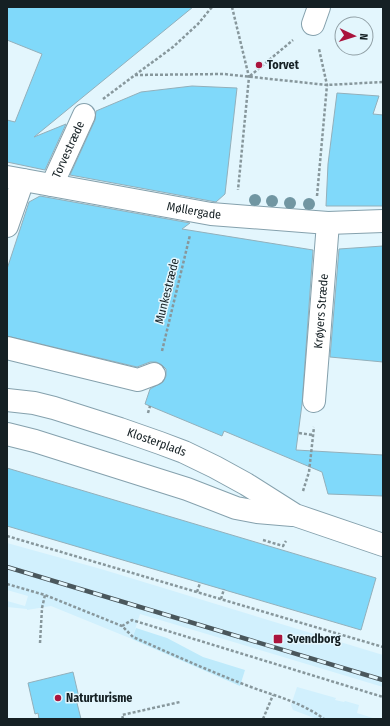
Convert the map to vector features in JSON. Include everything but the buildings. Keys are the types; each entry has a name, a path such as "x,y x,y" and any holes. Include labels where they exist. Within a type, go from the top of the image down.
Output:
{"street":[{"name":"Torvestræde","path":"52,185 84,115"},
{"name":"Møllergade","path":"15,178 194,211 321,222 383,221"},
{"path":"7,226 15,178"},
{"name":"Krøyers Stræde","path":"314,401 321,222"},
{"path":"7,348 138,380 154,374"},
{"name":"Klosterplads","path":"7,400 34,403 54,408 127,431 184,452 230,475 295,515 383,545"},
{"name":"Klosterplads","path":"7,434 35,441 187,489 236,508 257,512 295,515"}],"path":[{"path":"84,115 91,107 173,48 198,24 212,7"},
{"path":"232,7 249,77 235,215"},
{"path":"249,77 316,15"},
{"path":"321,222 327,85 322,63"},
{"path":"135,75 209,74 327,85 383,82"},
{"name":"Munkestræde","path":"154,374 157,370 194,211"},
{"path":"299,433 312,434 309,472 303,490"},
{"path":"7,536 383,647"},
{"path":"197,592 200,583"},
{"path":"7,584 46,595 122,626 133,637 252,687 303,705 324,719"},
{"path":"221,599 224,589"},
{"path":"40,643 42,608 46,595"},
{"path":"122,626 132,620 383,697"},
{"path":"263,719 273,695"},
{"path":"123,719 122,715 180,702"}],"shaded area":[{"path":"7,543 101,569 383,655 383,687 140,614 132,639 51,606 27,610 7,607 7,601 25,606 28,596 7,590"},
{"path":"136,628 167,638 203,657 245,670 240,686 132,639"},
{"path":"297,687 336,698 335,700 359,705 357,713 376,719 317,719 293,710 291,705"}],"railway":[{"path":"7,567 383,680"}],"place":[{"name":"Torvet","path":"259,65"},
{"name":"Svendborg","path":"278,639"},
{"name":"Naturturisme","path":"58,698"}]}
